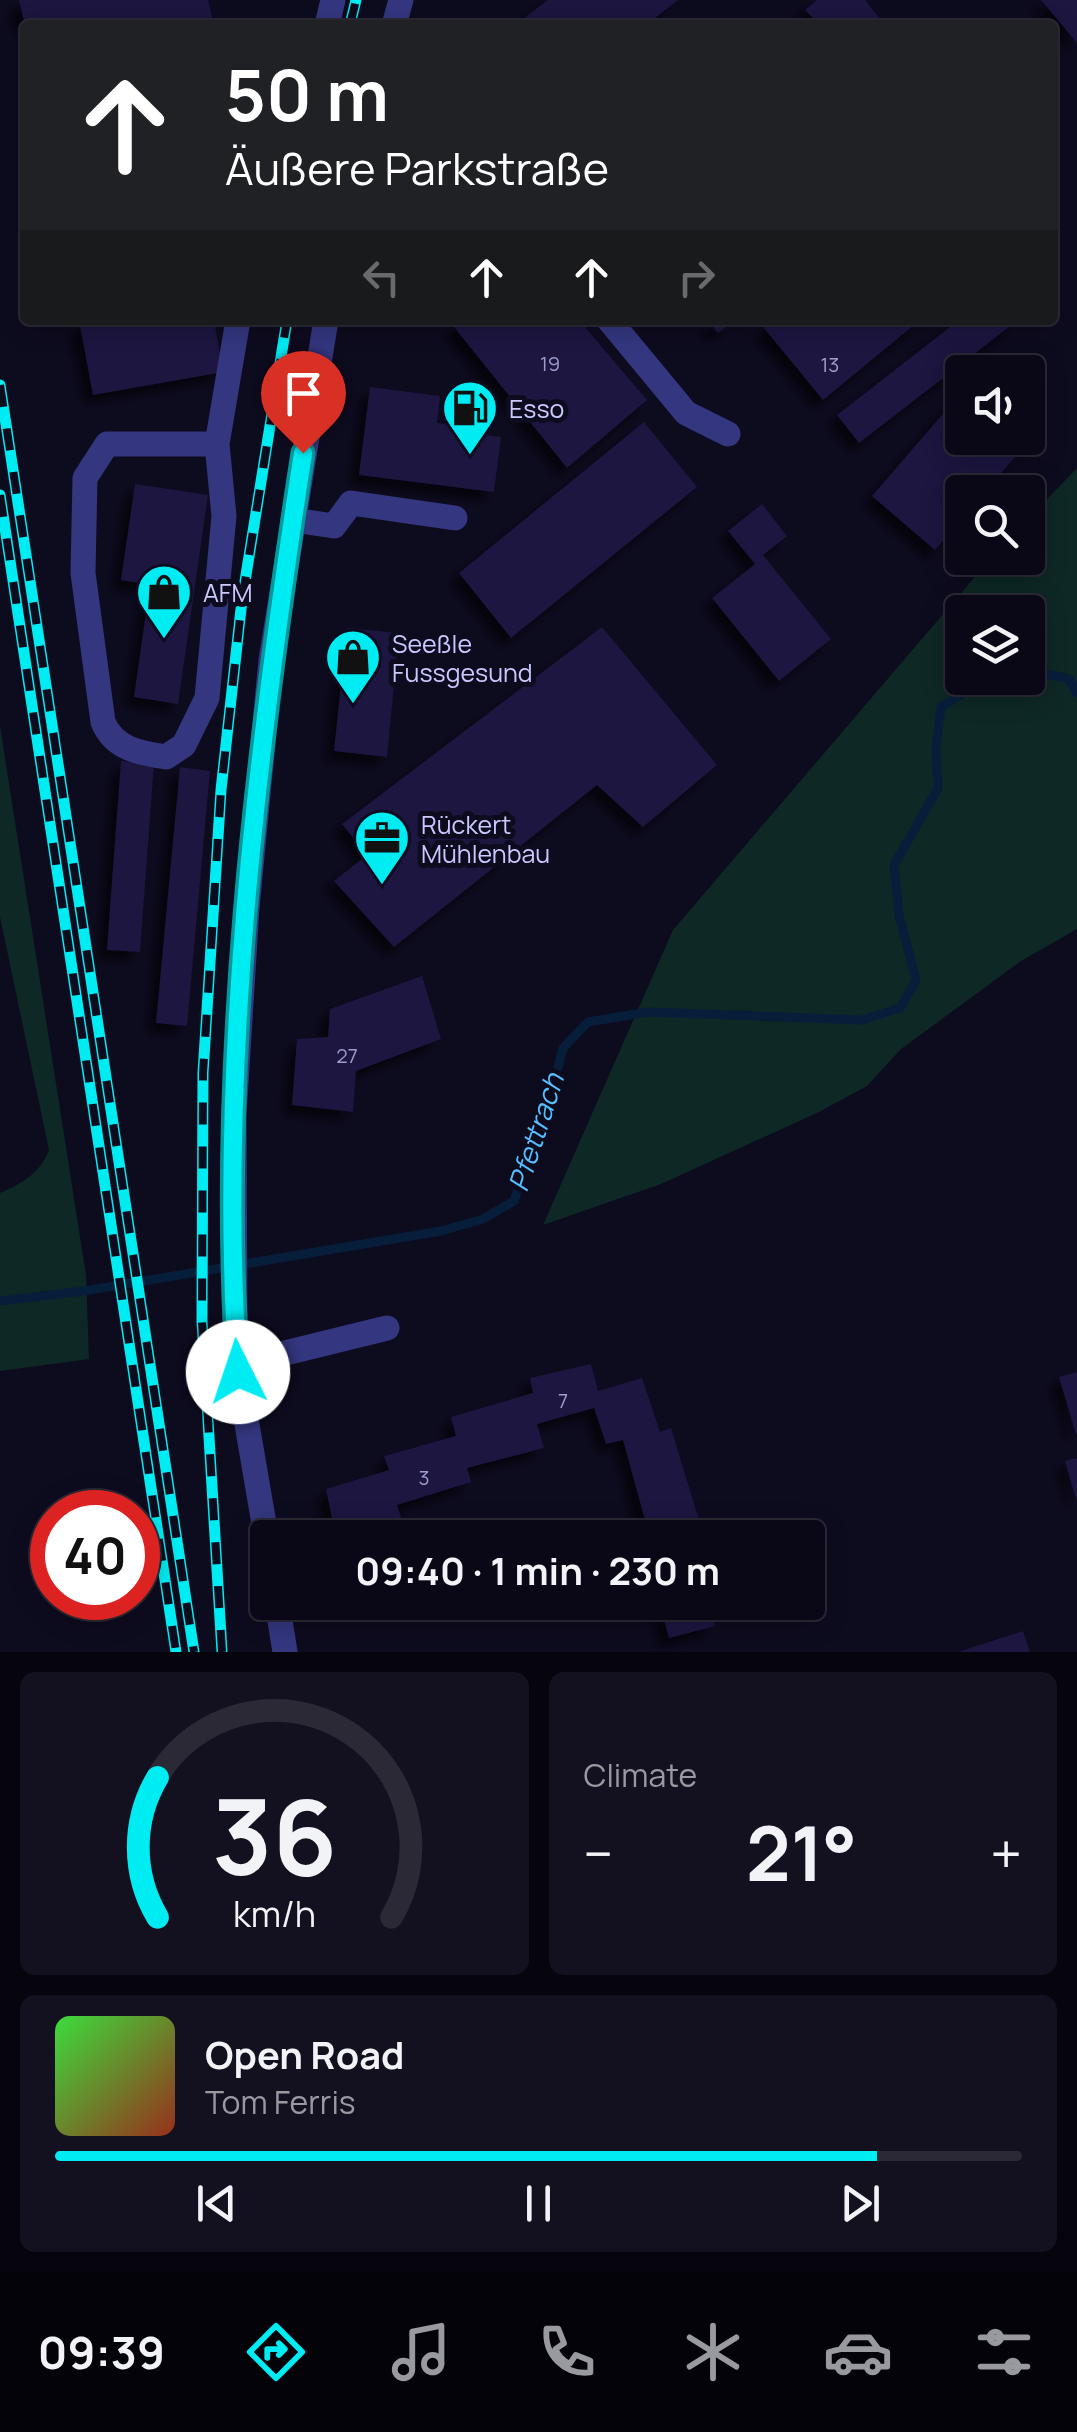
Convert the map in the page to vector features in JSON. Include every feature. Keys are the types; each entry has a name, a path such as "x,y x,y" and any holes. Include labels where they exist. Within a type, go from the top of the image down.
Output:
{"street":[{"path":"217,444 107,444 85,478 83,573 103,722 109,737 137,752 166,757 184,745 207,698 224,516 217,444 237,325"},
{"path":"263,1520 238,1372 234,1116 246,908 271,660 325,325"},
{"path":"614,325 686,413 728,434"},
{"path":"293,520 334,526 351,502 455,518"},
{"path":"238,1372 274,1356 387,1328"},
{"path":"280,1620 285,1652"}],"green space":[{"path":"1077,468 1077,929 1021,961 901,1049 867,1086 661,1184 543,1225 673,930 945,612 945,695 1045,695 1045,595 959,595 976,575 1045,575 1045,501"},
{"path":"0,726 86,1275 89,1359 0,1371 0,1193 35,1172 49,1150 0,917"}],"building":[{"path":"19,0 208,0 213,20 24,20"},
{"path":"548,0 678,0 652,20 522,20"},
{"path":"817,0 865,0 881,20 815,20 805,10"},
{"path":"1041,0 1077,0 1077,43 1058,20"},
{"path":"80,325 215,325 223,372 93,395"},
{"path":"583,325 647,400 567,468 454,327"},
{"path":"712,325 728,325 718,333"},
{"path":"768,325 914,325 823,400 764,328"},
{"path":"953,325 1012,325 973,355 945,355 945,376 859,443 837,415"},
{"path":"370,387 440,396 437,423 463,427 463,432 501,437 494,492 359,475"},
{"path":"945,411 945,455 1017,455 999,475 945,475 945,538 935,550 872,496"},
{"path":"644,422 697,487 511,638 459,573"},
{"name":"AFM","path":"135,484 208,495 178,704 134,697 150,585 121,580"},
{"path":"762,504 787,536 763,555 831,639 779,681 712,598 755,564 728,531"},
{"path":"602,627 717,765 643,827 597,785 394,947 334,881 367,855 342,824"},
{"path":"347,628 399,633 387,757 334,751"},
{"path":"121,761 154,763 140,952 107,950"},
{"path":"180,767 210,771 187,1026 156,1023"},
{"path":"422,976 441,1039 356,1071 353,1112 292,1105 297,1039 328,1037 330,1009"},
{"path":"591,1364 598,1391 642,1378 660,1432 671,1428 699,1520 645,1520 623,1440 606,1444 594,1408 537,1424 544,1448 467,1468 471,1482 397,1505 402,1520 332,1520 326,1489 389,1470 384,1456 456,1436 451,1417 533,1393 530,1378"},
{"path":"1077,1372 1077,1434 1076,1434 1059,1377"},
{"path":"1077,1458 1077,1499 1076,1499 1065,1461"},
{"path":"664,1620 713,1620 715,1626 669,1638"},
{"path":"1023,1631 1030,1652 961,1652 961,1651"}],"waterway":[{"name":"Pfettrach","path":"1045,674 1069,679 1077,693"},
{"name":"Pfettrach","path":"0,1301 84,1291 441,1231 483,1219 514,1201 563,1048 588,1022 648,1012 862,1020 900,1008 916,980 899,915 894,865 938,788 936,749 941,707 960,695"}],"railway":[{"path":"351,20 356,0"},
{"path":"222,1652 202,1321 203,1073 221,790 242,600 286,325"},
{"path":"0,385 194,1652"},
{"path":"0,495 176,1652"}],"place":[{"name":"Esso","path":"470,457"},
{"name":"AFM","path":"164,641"},
{"name":"Seeßle Fussgesund","path":"353,706"},
{"name":"Rückert Mühlenbau","path":"382,887"}],"route":[{"path":"238,1372 234,1116 246,908 271,660 303,453"}]}
